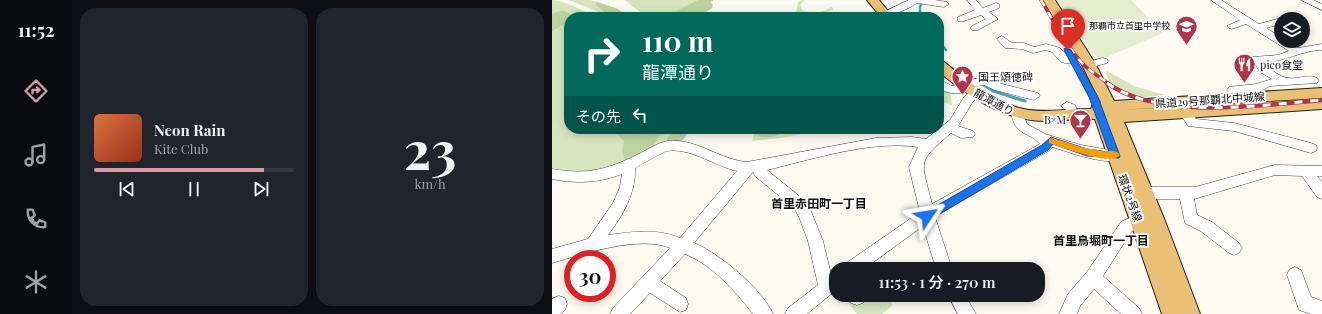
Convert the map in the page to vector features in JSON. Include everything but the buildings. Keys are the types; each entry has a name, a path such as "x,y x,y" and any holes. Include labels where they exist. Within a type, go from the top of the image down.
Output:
{"main road":[{"path":"873,0 880,12"},
{"name":"環状2号線","path":"1037,0 1074,60 1109,112 1115,156 1172,314"},
{"name":"環状2号線","path":"1049,0 1089,65 1145,193 1190,314"},
{"name":"龍潭通り","path":"944,68 969,89 996,105 1017,112"},
{"name":"県道29号那覇北中城線","path":"1109,112 1322,93"},
{"name":"県道29号那覇北中城線","path":"1017,112 1039,116 1070,111 1186,113 1322,104"}],"street":[{"path":"892,12 915,0 944,4"},
{"path":"971,0 980,10 992,19 975,28"},
{"path":"1305,0 1322,7"},
{"path":"1217,2 1296,51"},
{"path":"961,19 980,10 996,6"},
{"path":"1232,26 1247,20"},
{"path":"1258,27 1274,23"},
{"path":"1004,44 1024,46 1033,50 1046,47 1056,50 1065,60 1074,60"},
{"path":"1286,82 1264,70 1257,60 1285,56 1307,47 1322,47"},
{"path":"1089,65 1103,62"},
{"path":"1233,90 1258,88 1268,83 1313,80"},
{"path":"944,86 950,90 969,89 985,81 999,87 1034,96"},
{"path":"944,131 950,127 958,116 965,102 969,89"},
{"name":"龍潭通り","path":"1017,112 1020,123 1025,129 1051,140 1087,152 1115,156"},
{"path":"1186,113 1192,122 1234,127 1311,148"},
{"path":"950,127 961,133 969,134"},
{"path":"941,134 927,144 918,159 916,167 927,216 942,262"},
{"path":"861,262 927,216 990,177 1045,147 1051,140"},
{"path":"552,174 586,179 608,174 628,166 660,149 677,145 686,146 721,162 754,167 872,144 915,142 927,144"},
{"path":"593,244 616,214 627,184 628,166"},
{"path":"619,314 684,245 754,167"},
{"path":"754,167 799,204 816,239 824,281 829,282"},
{"path":"1145,193 1186,194 1223,186 1267,171 1281,169 1322,171"},
{"path":"1305,170 1322,193"},
{"path":"1186,194 1190,219 1207,227 1234,248"},
{"path":"1068,314 1074,300 1093,276 1126,228 1138,220"},
{"path":"552,256 593,244 655,237 684,245 701,253 718,265 743,289 764,314"},
{"path":"1295,275 1305,304 1322,308"},
{"path":"1093,276 1133,314"},
{"path":"649,283 680,304"},
{"path":"794,314 829,285"},
{"path":"960,302 967,314"}],"green space":[{"path":"552,0 557,0 587,12 564,12 564,134 687,134 682,143 607,170 571,172 552,168"},
{"path":"568,0 589,0 598,2 595,4 604,12"},
{"path":"625,0 698,0 674,12 641,12"},
{"path":"698,0 714,0 711,2 713,5 712,8 706,12 674,12"},
{"path":"805,0 800,5 803,11 811,12 796,12 798,2"},
{"path":"1058,0 1131,0 1163,33 1102,59 1092,54"},
{"path":"598,2 622,12 604,12 595,4"},
{"path":"831,6 834,10 818,12 828,9"},
{"path":"562,10 566,12 564,12 564,24 552,31 552,14"},
{"path":"1107,71 1134,86 1165,95 1132,97 1120,94 1111,84 1106,74"},
{"path":"944,88 951,94 952,105 945,103 944,105"},
{"path":"617,134 662,134 654,145 625,160 622,152 624,141"},
{"path":"671,134 686,134 680,143 667,142 667,138"},
{"path":"754,134 800,134 788,137 752,141"},
{"path":"758,134 781,134 771,137 760,137"},
{"path":"848,302 891,302 893,305 882,314 857,314"}],"waterway":[{"path":"920,12 920,7 923,0"},
{"path":"984,85 993,91 1025,101"}],"railway":[{"path":"1041,0 1079,60 1109,84"},
{"path":"1107,83 1129,95 1154,102 1182,106 1212,108 1241,107 1322,100"}],"slow traffic":[{"path":"1053,141 1087,152 1115,155"}],"place":[{"name":"那覇市立首里中学校","path":"1186,46"},
{"name":"pico食堂","path":"1245,84"},
{"name":"国王頌徳碑","path":"962,96"},
{"name":"B×M","path":"1081,140"}],"district":[{"name":"首里赤田町一丁目","path":"819,204"},
{"name":"首里鳥堀町一丁目","path":"1101,241"}],"route":[{"path":"927,216 936,209 993,178 1045,147 1051,140 1087,152 1115,156 1101,113 1094,97 1068,50"}]}
